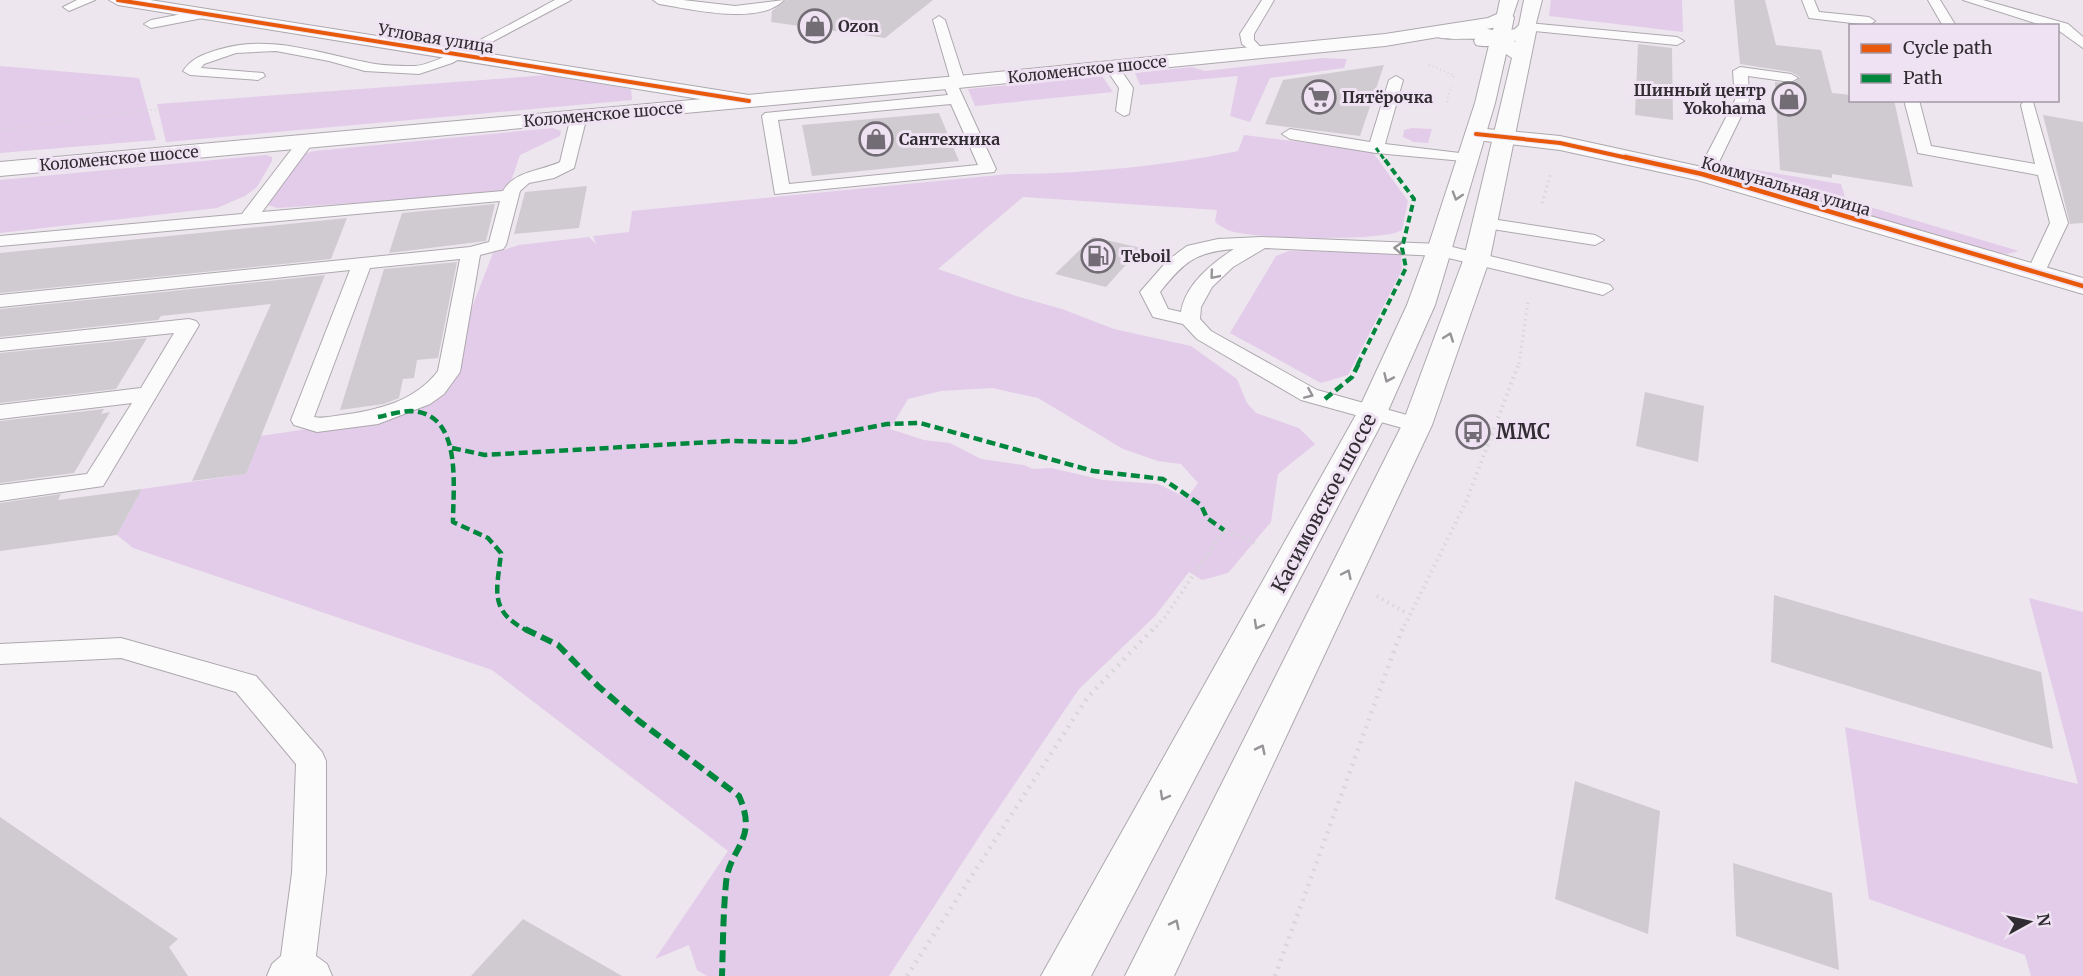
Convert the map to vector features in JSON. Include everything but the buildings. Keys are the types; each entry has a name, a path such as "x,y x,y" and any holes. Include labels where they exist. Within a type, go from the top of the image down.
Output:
{"main road":[{"name":"Угловая улица","path":"118,0 749,101"},
{"name":"Коломенское шоссе","path":"0,169 749,101 954,88 1111,66 1385,40 1432,36 1475,42 1513,31"},
{"path":"1432,36 1462,46 1483,58 1513,31"},
{"name":"Касимовское шоссе","path":"1065,976 1372,414 1421,305 1440,250 1483,144 1513,31"},
{"name":"Коммунальная улица","path":"1483,144 1560,143 1702,174 2083,285"},
{"name":"Касимовское шоссе","path":"1149,976 1417,425 1477,258 1485,223 1483,144"}],"lane":[{"path":"69,7 89,0"},
{"path":"258,76 190,70 199,61 235,49 276,47 365,67 419,70 455,55 565,0"},
{"path":"659,0 731,10 756,7 778,0"},
{"path":"1258,51 1247,41 1247,34 1268,0"},
{"path":"1808,0 1814,15 1869,21"},
{"path":"1934,0 1949,24"},
{"path":"1968,0 2052,24"},
{"path":"151,24 203,14"},
{"path":"939,20 954,88 988,169 781,190 770,116 954,88"},
{"path":"2059,26 2083,44"},
{"path":"1513,31 1677,42"},
{"path":"1111,66 1126,88 1124,111"},
{"path":"1702,174 1709,166 1742,100 1740,71 1791,78"},
{"path":"1376,148 1396,80"},
{"path":"1912,102 1924,150 2045,171"},
{"path":"2028,105 2059,223 2036,272"},
{"path":"0,301 471,252 497,245 512,189 523,179 548,174 568,165 579,116"},
{"path":"1290,134 1433,155 1483,144"},
{"path":"249,217 307,140"},
{"path":"0,241 511,195"},
{"path":"1485,223 1595,240"},
{"path":"1190,320 1190,308 1216,270 1243,250 1262,243"},
{"path":"1417,425 1309,395 1204,335 1190,320 1160,312 1150,292 1181,255 1201,245 1262,243 1440,250 1603,289"},
{"path":"362,264 302,420 317,425 378,417 422,399 436,389 449,372 471,252"},
{"path":"0,345 189,325 95,481 0,493"},
{"path":"0,412 148,394"},
{"path":"0,654 121,648 246,684 310,761 309,873 299,972"}],"path":[{"path":"1425,64 1436,66 1455,75 1433,155"},
{"path":"274,97 345,91"},
{"path":"0,130 204,103"},
{"path":"1535,229 1560,143"},
{"path":"1275,976 1408,614 1466,502 1518,368 1532,273"},
{"path":"907,976 1087,698 1165,617 1224,530"}],"shaded area":[{"path":"1551,0 1682,0 1683,32 1549,16"},
{"path":"1323,58 1347,59 1344,68 1270,78 1250,122 1230,116 1238,76 1140,85 1135,73 1192,67 1205,71"},
{"path":"0,66 139,78 156,140 0,153"},
{"path":"549,75 631,89 632,100 166,142 157,104"},
{"path":"1102,76 1113,92 975,106 968,89"},
{"path":"553,128 561,131 560,136 520,155 507,193 277,208 268,205 266,201 300,155 314,151"},
{"path":"1432,129 1428,143 1414,142 1403,137 1404,130"},
{"path":"1244,135 1372,151 1408,201 1402,230 1391,234 1350,238 1253,235 1233,232 1215,222 1217,210 1023,197 938,269 1062,309 1114,329 1191,346 1237,379 1247,403 1256,413 1299,428 1315,444 1278,474 1271,522 1228,573 1202,580 1189,572 1155,616 1079,689 889,976 707,976 697,970 689,945 655,959 728,851 492,670 133,548 117,535 142,489 246,474 260,436 390,417 439,393 493,253 519,245 589,237 596,244 593,236 629,232 632,211 1009,174 1066,173 1124,168 1238,151","holes":["992,388 1038,398 1123,449 1158,461 1181,464 1198,483 1187,498 1158,484 1103,480 1051,468 1033,469 1024,465 981,459 950,443 924,440 890,429 908,399 941,391"]},
{"path":"266,155 272,157 272,161 257,187 245,196 217,208 0,233 0,180"},
{"path":"1731,166 1841,184 1846,200 2019,251 2007,254 1988,251 1750,181 1734,173"},
{"path":"1289,251 1401,252 1402,270 1348,375 1321,383 1230,333 1276,256"},
{"path":"2029,598 2083,612 2083,976 2031,976 2025,955 1869,899 1845,727 2078,784"}],"marked path":[{"path":"1325,399 1352,377 1406,268 1402,248 1414,199 1376,148"},
{"path":"378,417 411,411 431,417 443,430 452,448 453,522 488,538 501,553 496,600 504,613 519,626 558,645 598,686 639,721 739,796 747,814 743,841 726,880 722,976"},
{"path":"452,448 485,455 728,441 781,443 834,436 887,424 920,423 1093,471 1163,479 1201,505 1207,518 1224,530"}],"cycle path":[{"path":"118,0 749,101"},
{"path":"1476,134 1560,143 1702,174 2083,286"}],"place":[{"name":"Ozon","path":"815,26"},
{"name":"Пятёрочка","path":"1319,97"},
{"name":"Шинный центр Yokohama","path":"1789,99"},
{"name":"Сантехника","path":"876,139"},
{"name":"Teboil","path":"1098,256"},
{"name":"ММС","path":"1473,432"}]}
